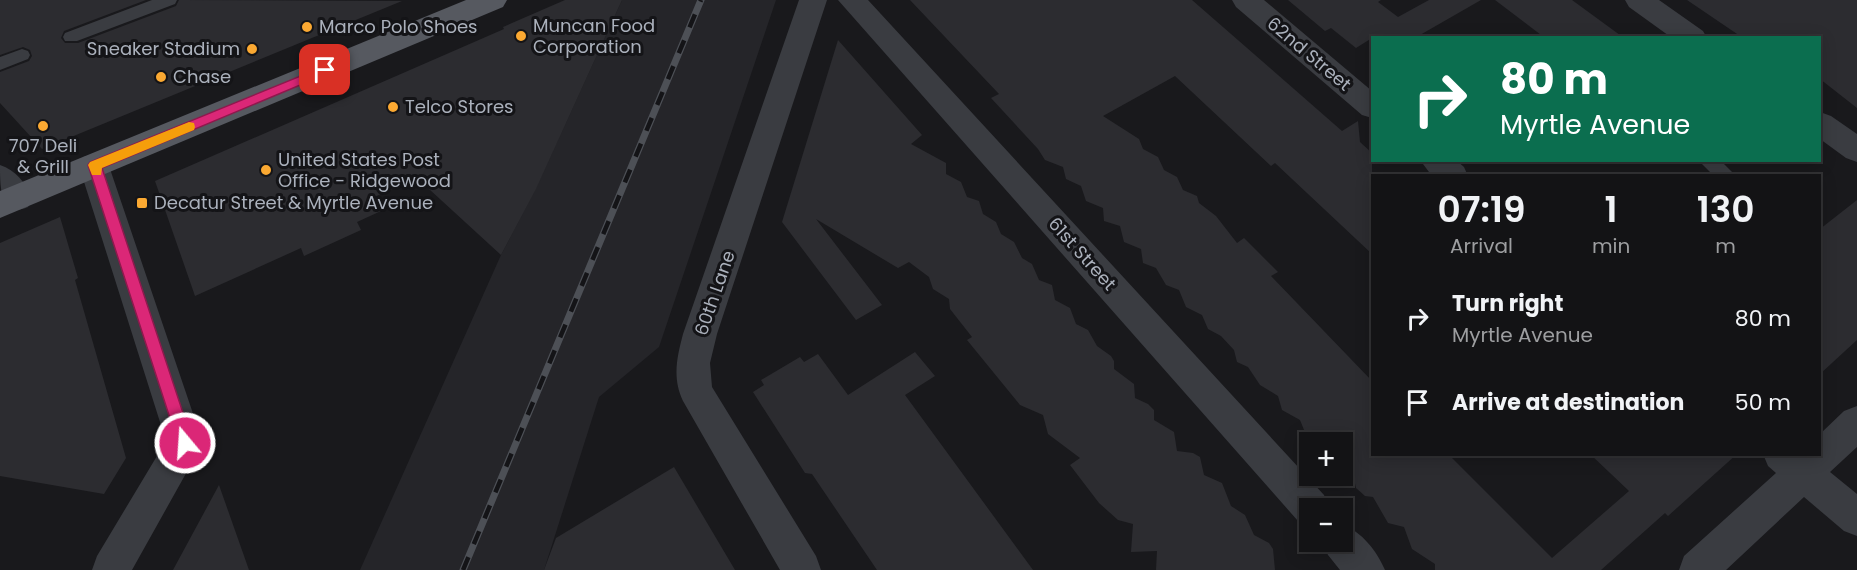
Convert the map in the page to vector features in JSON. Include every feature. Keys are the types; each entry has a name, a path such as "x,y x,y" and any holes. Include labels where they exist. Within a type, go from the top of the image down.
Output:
{"main road":[{"path":"6,193 94,165 493,0"}],"street":[{"name":"60th Lane","path":"802,570 695,390 693,363 700,334 813,0"},
{"name":"61st Street","path":"852,0 1302,498"},
{"name":"62nd Street","path":"1246,0 1371,106"},
{"path":"1639,0 1690,36"},
{"path":"1821,125 1857,150"},
{"path":"1437,162 1451,174"},
{"path":"94,165 185,443 111,570"},
{"path":"1821,446 1857,423"},
{"path":"1698,570 1792,464 1857,518"},
{"path":"1350,552 1366,570"}],"lane":[{"path":"71,36 169,0"},
{"path":"0,64 22,55"},
{"path":"1710,162 1724,174"}],"shaded area":[{"path":"622,0 776,0 659,347 599,397 544,570 360,570 501,255 536,188"}],"building":[{"path":"0,0 146,0 64,31 61,38 65,43 78,43 176,6 179,0 402,1 42,149 0,103 0,72 29,61 32,56 30,50 23,47 0,55"},
{"path":"565,0 622,0 536,189 501,255 417,178 374,197 381,211 357,222 361,230 304,256 301,248 195,296 155,181 504,29 503,27"},
{"path":"910,0 1192,0 1342,131 1358,121 1360,142 1371,152 1372,162 1371,253 1275,163 1271,166 1175,76 1103,116 1139,139 1143,149 1158,157 1164,170 1177,177 1183,190 1197,196 1199,203 1216,216 1237,243 1244,238 1278,272 1271,276 1371,380 1371,456 1450,456 1552,558 1629,491 1592,456 1735,456 1668,516 1665,513 1601,570 1435,570 1435,564 1412,549 1404,527 1388,523 1373,497 1365,496 1356,488 1353,474 1353,432 1305,432 1300,420 1282,410 1278,396 1260,385 1248,367 1237,362 1234,350 1221,336 1208,329 1202,315 1186,307 1179,290 1166,285 1156,268 1143,263 1141,249 1124,242 1120,226 1104,221 1103,208 1086,201 1081,186 1066,179 1063,167 1045,160 1038,149 991,98 999,94"},
{"path":"1288,0 1381,0 1378,2 1398,17 1429,0 1481,0 1421,36 1371,36 1371,39 1356,48 1331,28 1325,31"},
{"path":"1495,0 1572,0 1621,36 1542,36"},
{"path":"1687,0 1857,0 1857,108 1821,80 1821,36 1740,36"},
{"path":"838,40 922,135 911,144 946,163 946,174 961,182 967,197 979,201 983,214 996,222 1001,234 1014,242 1022,258 1032,264 1039,280 1052,285 1055,300 1070,308 1076,324 1088,330 1097,346 1111,356 1114,369 1134,384 1135,398 1148,404 1154,410 1154,420 1174,432 1177,451 1193,453 1200,457 1204,475 1222,483 1231,506 1245,515 1254,535 1269,543 1273,549 1275,570 1156,570 1157,551 1131,552 1133,524 1118,520 1099,503 1070,465 1080,458 1048,434 1043,415 1020,405 967,340 972,337 950,309 949,299 933,289 929,277 909,262 898,268 816,219 882,305 856,320 782,222"},
{"path":"1857,200 1857,340 1821,373 1821,228"},
{"path":"60,217 78,278 75,280 126,458 104,494 0,476 0,243"},
{"path":"915,352 935,376 905,395 1033,570 877,570 812,474 805,473 753,392 764,385 761,380 800,357 804,362 818,354 848,395"},
{"path":"674,467 735,570 544,570 556,538"},
{"path":"219,485 249,570 173,570"}],"railway":[{"path":"463,570 701,0"}],"slow traffic":[{"path":"96,171 94,165 189,127"}],"place":[{"name":"Marco Polo Shoes","path":"307,27"},
{"name":"Muncan Food Corporation","path":"521,36"},
{"name":"Sneaker Stadium","path":"252,49"},
{"name":"Chase","path":"161,77"},
{"name":"Telco Stores","path":"393,107"},
{"name":"707 Deli & Grill","path":"43,126"},
{"name":"United States Post Office - Ridgewood","path":"266,170"},
{"name":"Decatur Street & Myrtle Avenue","path":"142,203"}],"route":[{"path":"185,443 94,165 325,70"}]}
